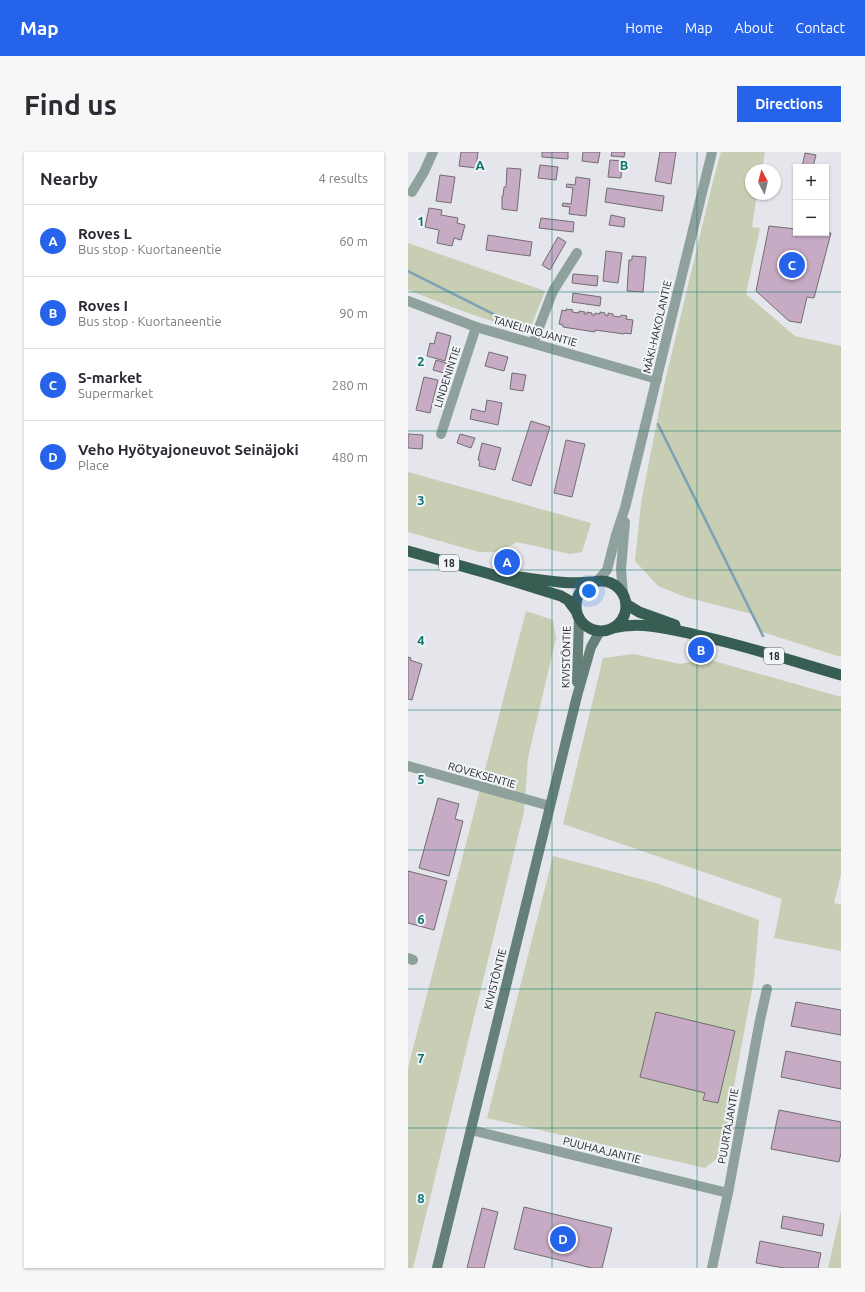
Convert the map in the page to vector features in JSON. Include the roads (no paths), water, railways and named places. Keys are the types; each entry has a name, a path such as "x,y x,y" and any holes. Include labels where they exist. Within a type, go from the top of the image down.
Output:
{"highway":[{"name":"18","path":"408,551 561,596 568,600 588,628 600,631 625,625 639,625 674,630 707,637 841,675"},
{"name":"18","path":"490,574 578,584 595,581 610,582 615,585 625,599 639,612 707,637"},
{"path":"577,614 575,603 580,590 595,581"},
{"path":"613,628 619,624 626,611 625,599"}],"main road":[{"name":"KIVISTÖNTIE","path":"577,614 577,696"},
{"name":"KIVISTÖNTIE","path":"437,1268 577,696 591,647 600,631"}],"street":[{"path":"412,192 424,172 433,152"},
{"name":"MÄKI-HAKOLANTIE","path":"595,581 607,570 616,535 626,508 712,152"},
{"path":"534,343 553,290 577,253"},
{"name":"TANELINOJANTIE","path":"408,301 476,327 657,379"},
{"name":"LINDENINTIE","path":"441,434 476,327"},
{"name":"MÄKI-HAKOLANTIE","path":"625,599 621,569 626,508"},
{"name":"ROVEKSENTIE","path":"408,766 550,806"},
{"name":"PUURTAJANTIE","path":"712,1268 728,1193 767,988"},
{"name":"PUUHAAJANTIE","path":"471,1130 728,1193"}],"waterway":[{"path":"408,271 517,326"},
{"path":"658,424 763,636"}],"place":[{"name":"S-market","path":"792,265"},
{"name":"Roves L","path":"507,562"},
{"name":"Roves I","path":"701,650"},
{"name":"Veho Hyötyajoneuvot Seinäjoki","path":"563,1239"}]}
